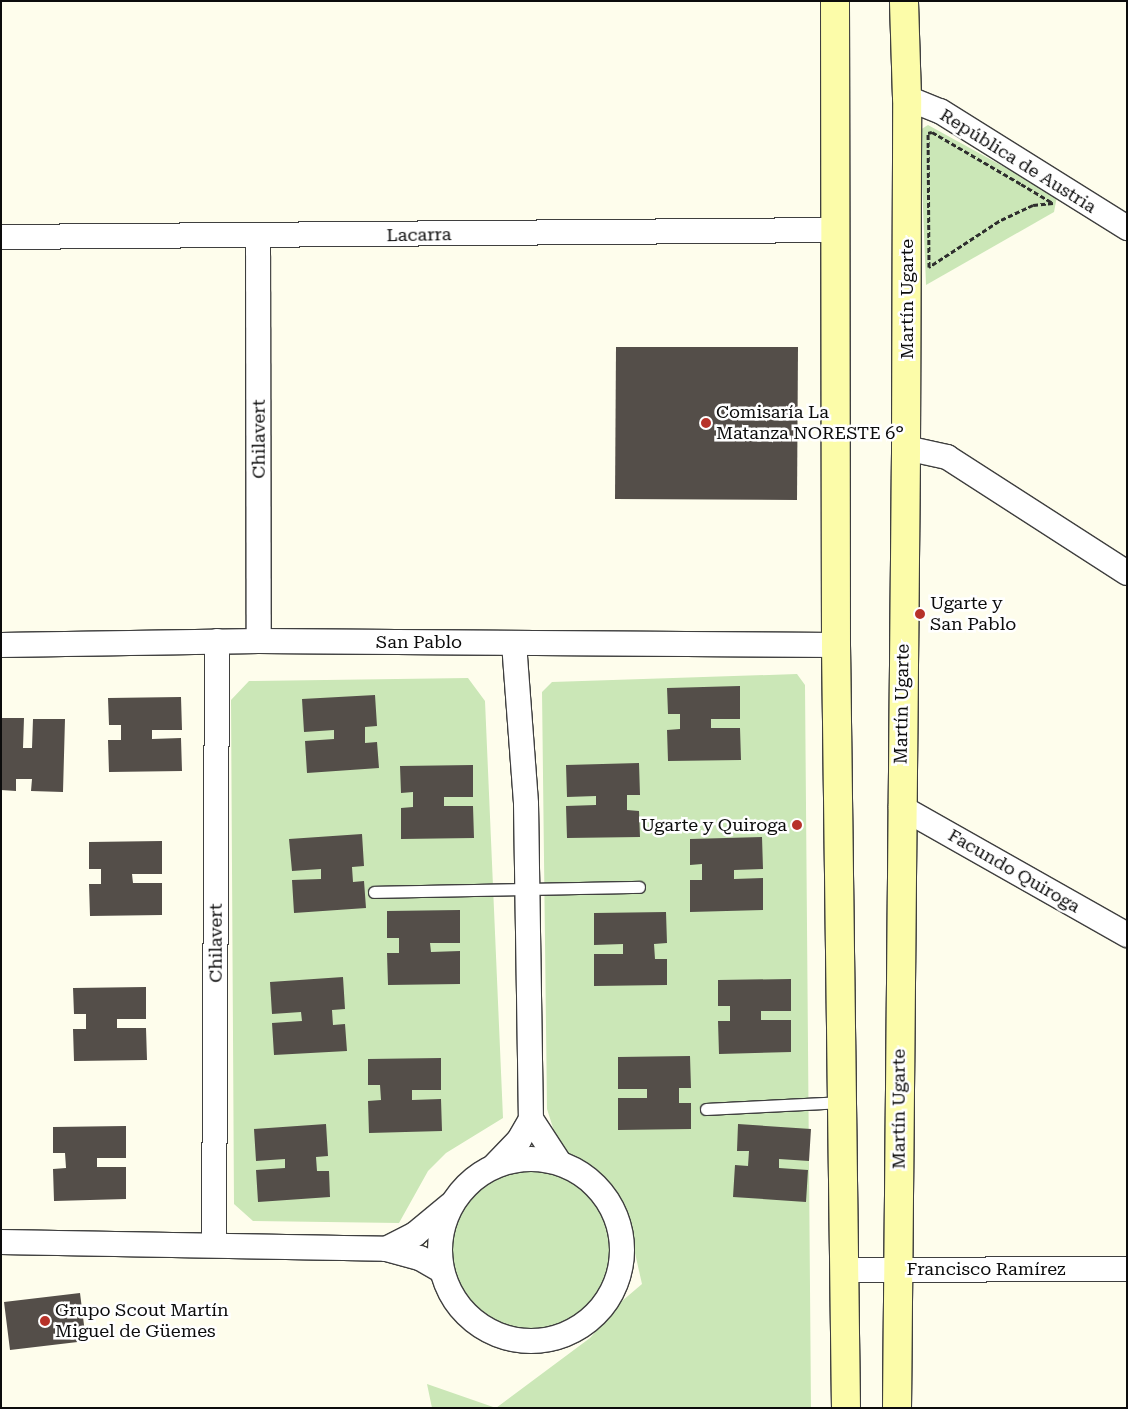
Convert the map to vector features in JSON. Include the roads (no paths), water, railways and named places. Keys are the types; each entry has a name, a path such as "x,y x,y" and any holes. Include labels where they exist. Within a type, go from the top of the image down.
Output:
{"street":[{"path":"835,1 836,645 846,1408"},
{"name":"Martín Ugarte","path":"898,1408 901,807 906,448 907,98 904,1"},
{"name":"República de Austria","path":"907,98 940,111 1127,228"},
{"name":"Lacarra","path":"1,237 836,230"},
{"name":"Chilavert","path":"258,236 259,641"},
{"path":"906,448 947,457 1127,573"},
{"name":"Chilavert","path":"214,1244 217,641"},
{"name":"San Pablo","path":"1,645 259,641 836,645"},
{"path":"386,1250 415,1234 453,1202 464,1187 494,1166 519,1140 531,1119 526,804 514,643"},
{"name":"Facundo Quiroga","path":"901,807 1127,935"},
{"path":"531,1119 559,1162"},
{"path":"453,1202 440,1234 441,1270 451,1295 468,1317 490,1333 516,1341 544,1341 570,1333 593,1318 610,1297 620,1271 623,1244 617,1217 604,1194 584,1175 559,1162 526,1158 494,1166"},
{"path":"1,1242 214,1244 386,1250 420,1258 441,1270"},
{"name":"Francisco Ramírez","path":"845,1270 898,1268 1127,1269"}],"lane":[{"path":"374,892 639,887"},
{"path":"706,1109 843,1102"}],"place":[{"name":"Comisaría La Matanza NORESTE 6°","path":"706,423"},
{"name":"Ugarte y San Pablo","path":"920,614"},
{"name":"Ugarte y Quiroga","path":"797,825"},
{"name":"Grupo Scout Martín Miguel de Güemes","path":"45,1321"}]}
